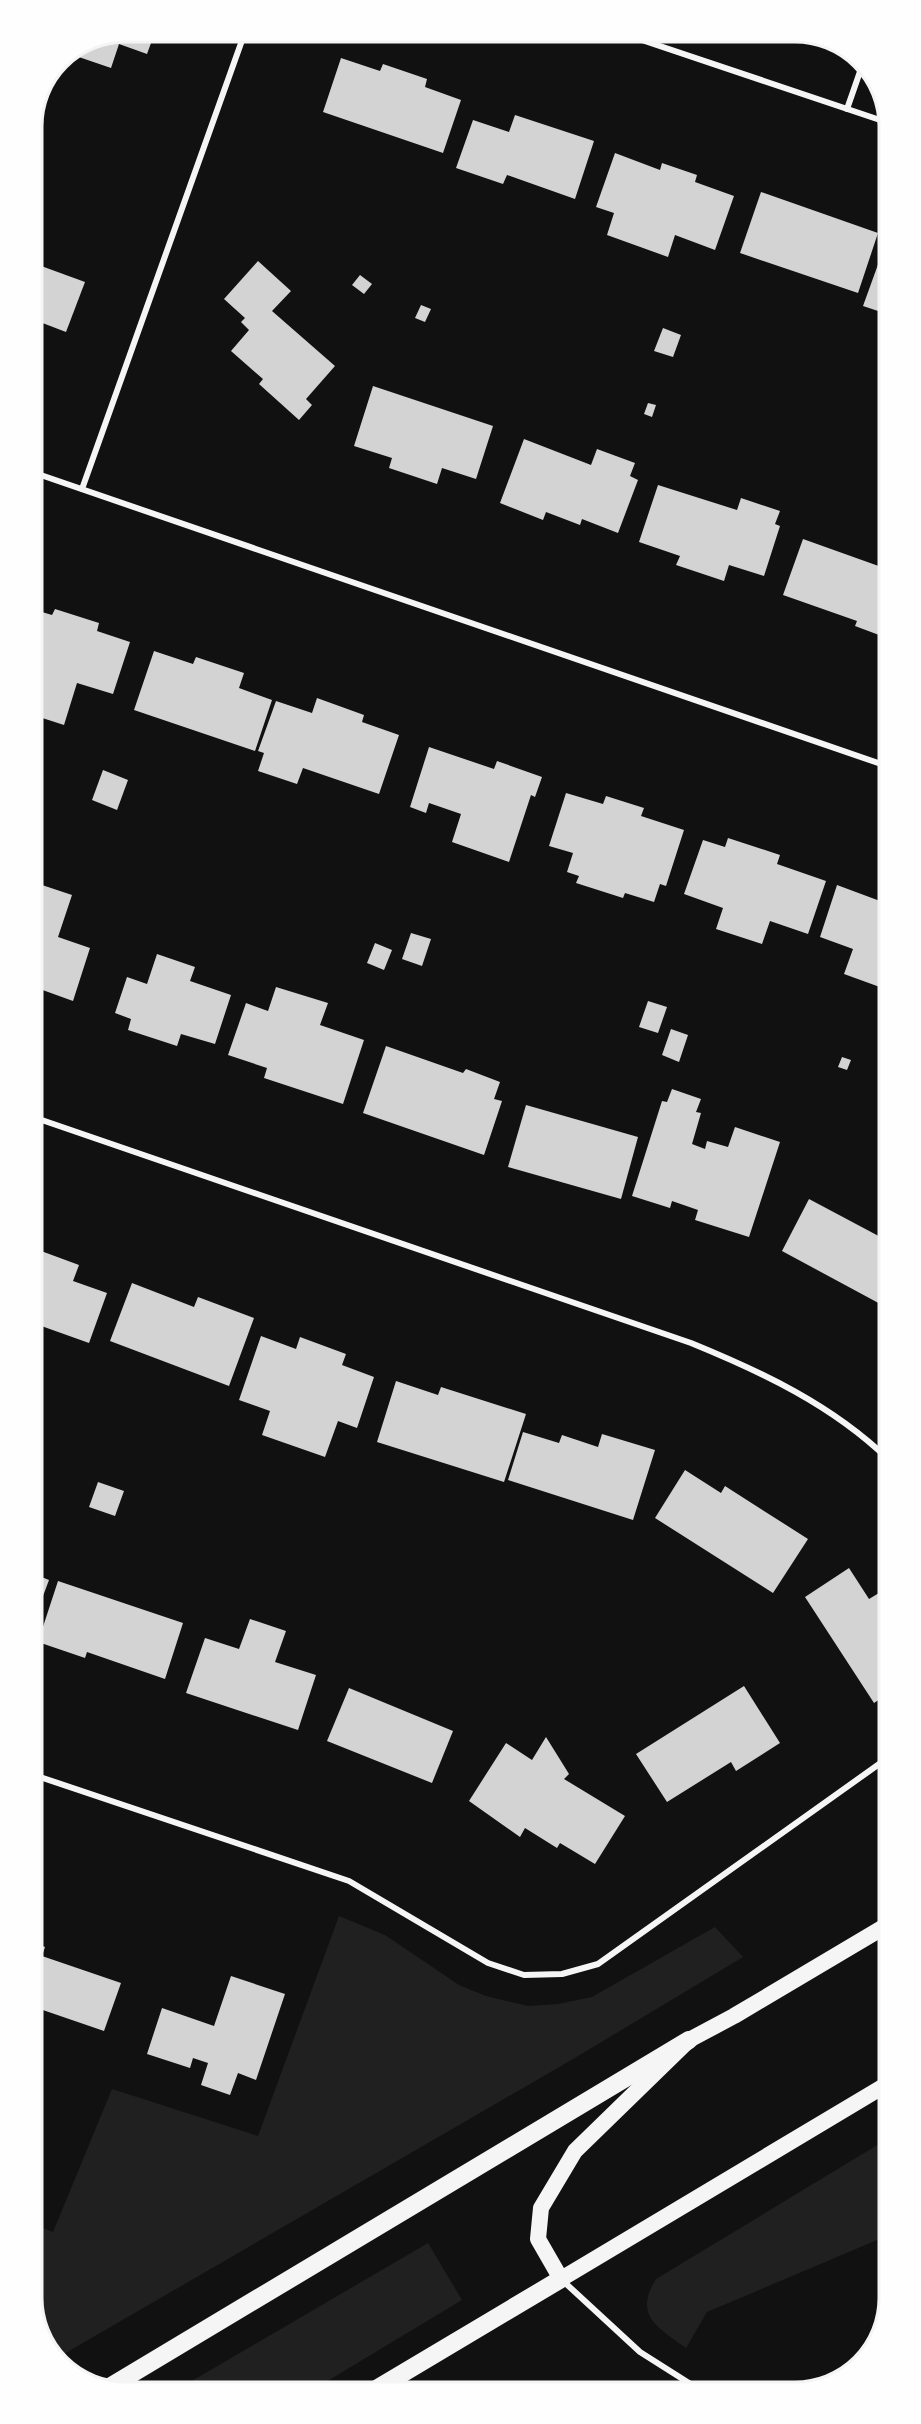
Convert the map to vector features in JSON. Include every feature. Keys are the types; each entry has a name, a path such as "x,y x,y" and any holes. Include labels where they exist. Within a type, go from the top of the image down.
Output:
{"highway":[{"path":"118,2382 689,2040 879,1930"},
{"path":"561,2279 538,2239 541,2208 575,2151 689,2040"},
{"path":"388,2382 879,2089"}],"street":[{"path":"82,489 241,42"},
{"path":"648,42 878,119"},
{"path":"847,109 860,73"},
{"path":"42,475 879,763"},
{"path":"42,1119 691,1343 753,1368 820,1406 879,1452"},
{"path":"42,1778 349,1881 488,1963 524,1975 562,1974 598,1964 879,1764"},
{"path":"561,2279 640,2352 687,2382"}],"shaded area":[{"path":"339,1916 385,1935 459,1985 486,1996 528,2006 558,2004 592,1997 715,1927 743,1957 573,2059 64,2354 48,2330 43,2309 42,2228 53,2232 112,2089 258,2136"},
{"path":"879,2144 879,2239 707,2312 686,2348 658,2327 648,2312 647,2302 656,2279"},
{"path":"428,2243 462,2300 326,2382 190,2382"}],"building":[{"path":"126,42 151,42 147,54 119,44 111,68 79,57 99,46"},
{"path":"341,58 380,71 383,64 427,79 425,87 461,100 443,153 323,112"},
{"path":"515,115 594,141 575,199 507,175 503,184 456,168 473,120 509,132"},
{"path":"615,153 660,170 662,163 697,175 695,182 734,196 715,250 675,235 668,257 607,235 614,213 596,207"},
{"path":"761,192 878,233 858,293 740,253"},
{"path":"258,261 291,291 272,311 335,366 306,399 312,405 299,420 259,384 263,379 231,351 249,330 241,322 245,318 224,299"},
{"path":"879,262 879,311 863,306"},
{"path":"42,266 85,282 66,332 42,323"},
{"path":"360,275 372,284 364,294 352,285"},
{"path":"421,305 431,309 425,322 415,318"},
{"path":"663,328 681,335 673,357 654,351"},
{"path":"373,386 493,426 476,479 442,468 437,484 389,468 392,458 354,446"},
{"path":"648,403 656,405 652,417 644,414"},
{"path":"524,439 591,465 597,449 635,463 630,476 638,480 618,533 582,519 580,525 546,512 543,520 500,503"},
{"path":"658,485 737,510 741,498 780,511 775,524 780,526 764,576 729,565 724,581 676,565 680,556 639,542"},
{"path":"803,539 879,566 879,635 855,626 857,621 783,595"},
{"path":"55,609 99,623 97,631 130,642 113,694 77,683 64,725 42,718 42,612 52,615"},
{"path":"154,651 193,664 196,657 244,673 239,688 272,700 255,751 134,710"},
{"path":"317,698 364,715 362,722 399,735 379,794 303,768 297,784 258,771 264,753 258,751 276,701 312,713"},
{"path":"429,747 494,769 497,761 542,777 535,797 531,795 509,862 452,842 461,814 429,803 426,813 410,807"},
{"path":"103,770 128,780 117,810 92,800"},
{"path":"566,793 603,804 606,796 644,808 641,816 684,830 666,886 660,884 654,902 625,893 623,898 576,883 579,876 567,872 573,853 549,846"},
{"path":"728,838 780,855 777,864 826,881 808,934 770,921 762,944 716,929 723,908 684,894 703,840 725,847"},
{"path":"42,885 72,895 58,937 90,948 73,1001 42,990"},
{"path":"837,885 879,901 879,987 844,974 853,949 820,937"},
{"path":"411,933 431,939 422,966 402,959"},
{"path":"375,943 392,950 384,970 367,963"},
{"path":"157,954 195,967 190,981 231,995 215,1044 181,1034 177,1046 128,1030 131,1019 115,1013 127,977 147,984"},
{"path":"276,987 328,1003 320,1025 364,1040 343,1104 264,1078 267,1068 228,1055 246,1003 268,1011"},
{"path":"648,1001 667,1007 658,1033 639,1027"},
{"path":"671,1029 688,1035 679,1062 662,1055"},
{"path":"386,1046 463,1073 466,1069 500,1082 494,1099 502,1101 484,1155 363,1113"},
{"path":"842,1057 851,1060 847,1070 838,1067"},
{"path":"672,1089 701,1099 696,1112 701,1113 692,1144 705,1149 707,1141 728,1147 735,1127 780,1142 749,1237 695,1220 698,1210 672,1201 670,1208 632,1196 662,1101 667,1102"},
{"path":"526,1105 638,1137 621,1199 508,1167"},
{"path":"809,1199 879,1236 879,1303 782,1251"},
{"path":"42,1251 79,1265 73,1281 107,1293 89,1343 42,1326"},
{"path":"132,1283 194,1307 198,1297 254,1318 229,1386 110,1341"},
{"path":"261,1336 296,1349 300,1337 346,1354 342,1365 374,1377 357,1428 338,1421 325,1457 262,1435 270,1411 239,1400"},
{"path":"396,1381 438,1395 441,1387 526,1414 504,1482 377,1442"},
{"path":"523,1432 559,1443 562,1435 598,1447 602,1434 655,1450 633,1520 508,1480"},
{"path":"685,1470 721,1493 725,1486 808,1539 773,1593 655,1518"},
{"path":"98,1482 124,1491 115,1516 89,1507"},
{"path":"849,1568 869,1599 879,1593 879,1700 874,1703 805,1597"},
{"path":"42,1577 49,1580 42,1599"},
{"path":"58,1581 183,1623 165,1679 87,1652 85,1658 42,1643 42,1630"},
{"path":"250,1619 286,1631 275,1662 316,1675 298,1730 186,1693 205,1638 239,1649"},
{"path":"744,1686 780,1743 736,1771 731,1762 667,1802 636,1754"},
{"path":"349,1688 453,1731 432,1783 327,1741"},
{"path":"546,1737 569,1774 564,1779 625,1816 595,1864 560,1843 557,1848 525,1828 520,1837 469,1801 506,1743 532,1760"},
{"path":"42,1956 121,1983 104,2031 42,2010"},
{"path":"231,1976 285,1994 256,2080 238,2073 230,2095 201,2085 208,2063 193,2058 190,2068 147,2054 162,2008 214,2026"}]}
